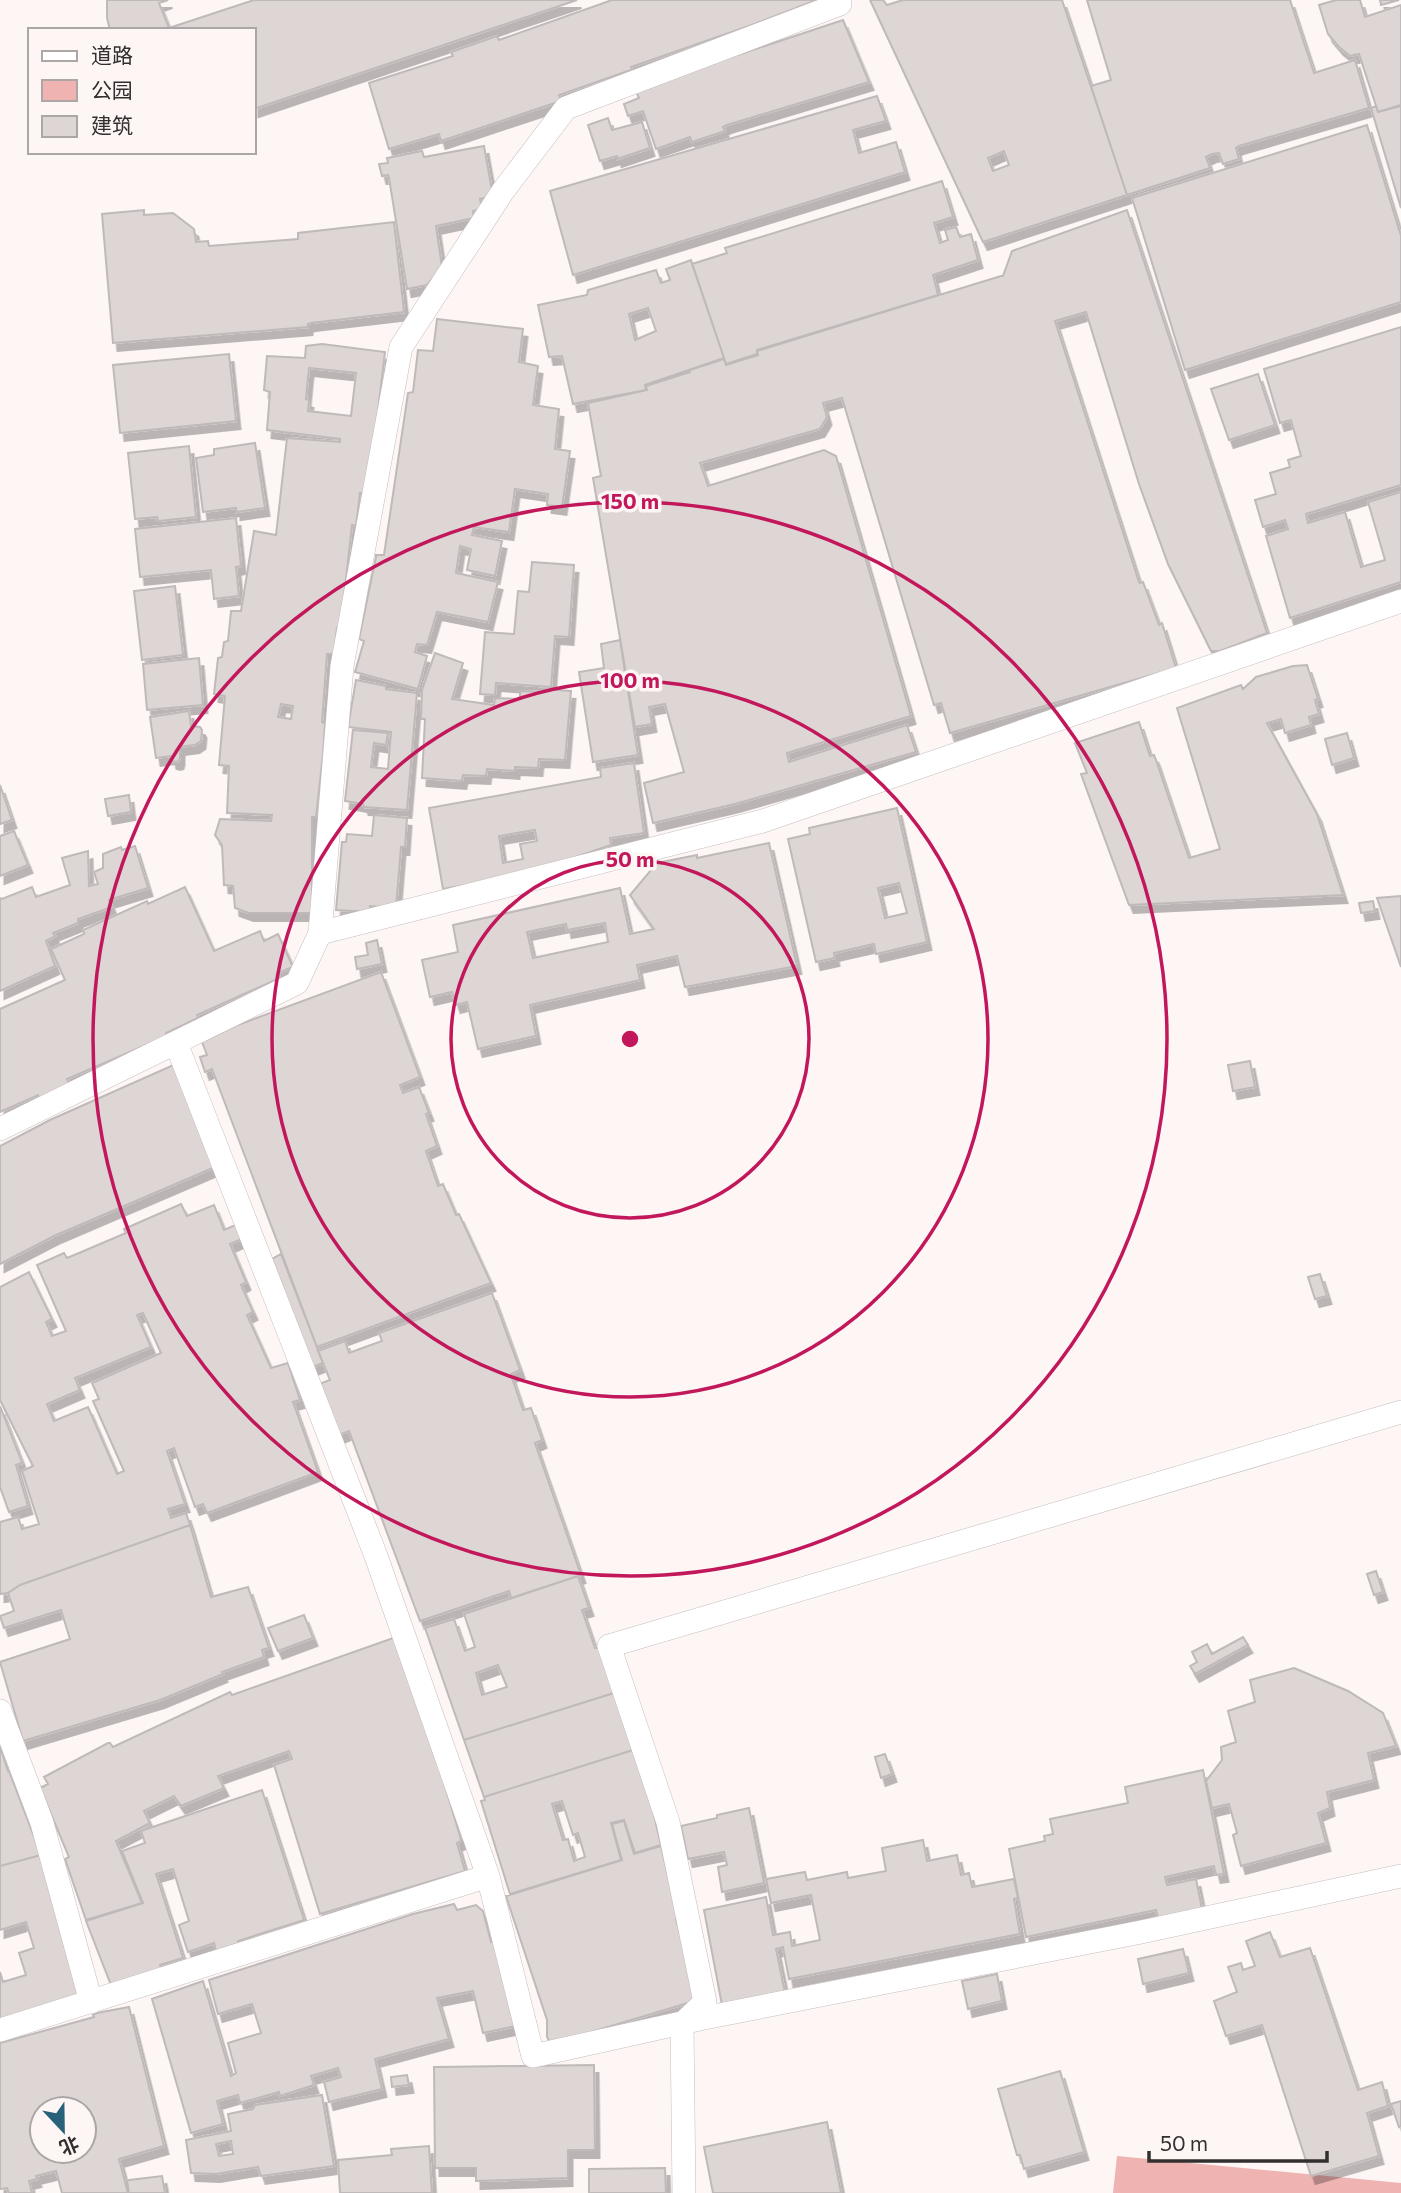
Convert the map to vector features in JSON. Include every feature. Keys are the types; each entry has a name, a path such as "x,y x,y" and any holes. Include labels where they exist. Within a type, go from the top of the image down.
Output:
{"street":[{"path":"0,1129 297,984 320,933 342,666 401,347 503,191 566,108 840,4 839,0"},
{"path":"320,933 763,821 1401,601"},
{"path":"176,1043 376,1556 488,1876 533,2056 1401,1876"},
{"path":"684,2193 682,2024 705,2002 668,1822 609,1646 1401,1412"},
{"path":"0,1711 42,1823 91,2002"},
{"path":"0,2030 488,1876"}],"green space":[{"path":"1117,2156 1401,2183 1401,2193 1113,2193"}],"building":[{"path":"107,0 168,0 159,3 169,28 110,28"},
{"path":"254,0 577,0 256,108 256,28 169,28"},
{"path":"612,0 817,0 559,95 561,101 441,141 439,134 389,149 369,83 453,56 451,52 497,36 499,40"},
{"path":"870,0 883,0 887,5 903,0 1062,0 1127,195 983,242","holes":["1004,151 1009,165 993,171 988,158"]},
{"path":"1087,0 1290,0 1314,73 1355,60 1369,108 1239,146 1236,148 1239,159 1223,164 1219,153 1212,154 1206,157 1210,168 1127,195 1091,86 1111,80"},
{"path":"1336,0 1360,0 1365,17 1401,5 1401,105 1378,112 1359,54 1350,56 1328,34 1319,5"},
{"path":"1380,0 1399,0 1381,5"},
{"path":"843,20 869,82 727,125 723,127 725,131 692,142 690,137 656,149 643,111 628,116 624,104 639,98 635,89"},
{"path":"877,96 886,121 853,130 859,153 896,142 905,172 573,275 550,191"},
{"path":"1376,106 1378,112 1401,106 1401,208 1371,108"},
{"path":"608,118 612,130 642,122 650,148 617,159 617,156 600,161 588,125"},
{"path":"1367,125 1401,236 1401,302 1185,370 1132,198"},
{"path":"484,146 493,196 480,199 482,209 473,211 474,218 436,226 442,267 427,285 407,289 389,178 388,175 382,176 379,164 388,163 387,158 422,151 424,157"},
{"path":"942,181 953,217 934,223 940,243 948,240 945,230 956,227 960,237 971,234 978,260 933,275 938,295 757,350 757,354 726,364 692,264 727,253 725,248"},
{"path":"144,210 144,215 173,213 194,229 196,242 208,241 209,246 298,239 298,233 394,222 404,312 311,323 308,327 113,343 102,214"},
{"path":"1127,210 1267,633 1220,651 1211,651 1168,564 1139,484 1086,312 1055,321 1139,582 1143,582 1159,625 1162,623 1176,668 950,733 941,703 934,705 842,398 823,403 827,417 820,429 700,463 708,486 824,450 836,456 911,716 787,753 789,762 907,725 916,752 735,804 653,823 644,783 684,772 665,704 649,707 652,724 635,727 593,478 601,476 588,403 647,390 646,386 724,359 726,365 758,355 757,351 1003,276 1012,251"},
{"path":"691,260 724,358 645,385 646,390 573,404 562,356 549,357 538,305 587,295 588,290 656,270 661,283 670,280 666,269","holes":["648,308 656,331 635,340 629,314"]},
{"path":"437,319 523,329 519,362 538,366 533,405 559,409 555,449 570,451 562,507 547,505 548,494 515,489 509,532 474,527 472,535 502,541 495,576 467,570 471,549 460,546 456,573 498,582 488,622 437,612 427,645 417,644 415,652 427,656 418,689 355,672 364,641 359,639 376,555 384,555 408,393 413,392 418,350 433,351"},
{"path":"1401,327 1401,485 1306,514 1308,523 1345,512 1361,567 1385,560 1368,502 1401,492 1401,582 1290,618 1266,536 1288,529 1285,520 1263,527 1255,500 1276,494 1270,473 1290,467 1288,460 1301,456 1291,420 1280,423 1264,369"},
{"path":"322,344 385,352 364,493 360,493 356,526 352,525 342,615 337,628 334,654 327,654 322,722 325,724 323,754 316,817 312,817 312,913 249,913 235,908 233,886 224,885 222,845 215,835 220,819 271,821 272,815 227,813 229,766 219,765 225,696 214,694 218,658 222,657 224,642 228,641 231,611 241,611 254,531 276,535 287,438 340,442 340,439 267,430 270,392 264,390 267,356 305,358 306,346","holes":["309,368 356,373 351,416 308,411 309,400 306,399","281,704 293,706 291,719 278,717"]},
{"path":"229,354 236,421 120,433 113,365"},
{"path":"1258,374 1275,425 1229,440 1211,389"},
{"path":"255,443 265,508 236,512 236,508 203,512 196,458 214,455 214,449"},
{"path":"189,446 196,517 158,521 157,517 135,519 128,453"},
{"path":"236,518 241,566 236,567 239,596 214,599 211,570 140,577 135,529"},
{"path":"532,562 574,565 569,637 555,636 551,687 496,683 495,695 480,694 485,632 514,634 518,591 529,592"},
{"path":"175,586 183,655 142,660 134,591"},
{"path":"620,640 638,755 593,762 579,672 604,668 601,644"},
{"path":"435,653 463,663 452,699 494,705 495,698 520,699 520,691 571,691 565,760 539,759 538,768 515,767 515,771 487,769 486,776 463,775 462,781 422,778 425,719 421,719 422,690"},
{"path":"199,658 203,705 147,710 143,664"},
{"path":"1307,665 1318,699 1315,700 1319,714 1309,717 1311,725 1285,733 1281,719 1267,723 1317,814 1343,895 1129,905 1081,774 1087,773 1075,743 1139,722 1150,756 1154,755 1156,760 1189,858 1220,849 1177,708 1241,685 1243,689 1256,677 1293,666"},
{"path":"356,680 386,686 386,689 417,693 407,810 364,807 363,804 345,801 353,730 388,733 386,745 374,743 371,767 388,769 391,732 348,727"},
{"path":"189,711 191,726 200,727 202,730 201,741 195,745 180,747 179,761 172,761 171,756 156,758 150,717"},
{"path":"1347,733 1354,758 1332,765 1325,739"},
{"path":"634,763 644,833 610,838 611,845 561,862 443,889 429,808 601,777 600,768","holes":["535,830 537,841 520,844 523,859 503,863 499,836"]},
{"path":"0,785 12,820 0,824"},
{"path":"129,795 131,812 108,816 105,799"},
{"path":"897,808 927,942 876,954 874,944 834,953 835,958 816,962 788,839 810,834 809,828","holes":["899,883 907,913 885,918 878,888"]},
{"path":"374,815 407,818 405,847 401,847 396,908 370,906 370,912 336,910 342,842 346,842 347,834 372,836"},
{"path":"14,831 28,865 0,876 0,836"},
{"path":"769,843 797,966 685,987 677,956 637,965 640,980 530,1005 536,1036 478,1049 467,1002 456,1005 452,992 430,997 422,960 458,952 453,925 620,888 630,934 654,929 630,895 657,863 697,855 697,858","holes":["605,923 608,942 533,958 527,932 566,924 567,930"]},
{"path":"135,846 148,888 109,900 112,907 78,919 78,923 53,933 55,936 46,941 55,966 0,991 0,898 32,887 36,897 70,885 62,858 88,851 89,886 98,884 94,872 103,868 103,854 121,847 122,850"},
{"path":"185,887 214,951 260,931 264,941 278,934 293,967 278,973 280,978 197,1015 198,1018 166,1033 167,1036 67,1079 70,1085 39,1098 38,1095 0,1112 0,1009 65,980 51,949 84,934 83,930"},
{"path":"1401,896 1401,967 1377,898"},
{"path":"1373,901 1375,911 1361,913 1359,903"},
{"path":"377,940 382,964 357,969 355,957 368,955 366,943"},
{"path":"381,972 420,1077 400,1085 401,1088 403,1093 419,1087 437,1146 426,1151 438,1186 443,1184 491,1283 317,1347 212,1069 205,1072 200,1057 207,1055 202,1042 235,1026"},
{"path":"1250,1061 1255,1087 1233,1091 1228,1065"},
{"path":"180,1062 220,1165 54,1236 0,1264 0,1146 50,1120"},
{"path":"181,1204 187,1216 214,1205 224,1230 238,1224 244,1238 230,1244 246,1282 241,1285 253,1312 247,1315 271,1368 288,1363 300,1400 293,1402 318,1472 207,1513 203,1504 195,1507 174,1448 167,1451 185,1504 168,1509 171,1518 186,1513 190,1525 0,1594 0,1522 18,1517 22,1529 39,1524 22,1471 33,1466 0,1400 0,1287 29,1272 52,1319 46,1322 52,1336 66,1331 37,1265 64,1253 67,1258 126,1233 124,1229","holes":["143,1313 161,1353 92,1383 99,1399 93,1401 124,1471 117,1474 88,1407 54,1421 47,1404 80,1390 75,1378 151,1347 137,1315"]},
{"path":"281,1254 323,1363 313,1367 272,1259"},
{"path":"1320,1274 1327,1296 1315,1299 1308,1277"},
{"path":"492,1293 520,1370 511,1374 512,1378 523,1410 531,1408 542,1440 535,1443 581,1575 511,1598 509,1591 420,1621 349,1431 339,1435 319,1384 330,1380 318,1351 345,1341 349,1353 382,1341 379,1333"},
{"path":"0,1406 22,1463 16,1465 28,1506 9,1512 0,1487"},
{"path":"190,1525 211,1597 248,1587 269,1648 262,1650 264,1657 222,1672 223,1674 160,1700 23,1741 0,1662 70,1639 61,1610 4,1628 0,1616 14,1611 8,1593 20,1585"},
{"path":"1376,1571 1383,1592 1374,1595 1367,1574"},
{"path":"578,1576 589,1608 582,1610 595,1648 601,1647 617,1692 464,1740 425,1628 454,1619 465,1651 475,1647 464,1614","holes":["498,1665 507,1687 482,1695 476,1673"]},
{"path":"304,1615 313,1638 278,1651 268,1628"},
{"path":"396,1637 426,1722 460,1836 461,1841 457,1843 465,1871 320,1914 274,1765 292,1759 289,1751 218,1776 224,1788 181,1806 174,1796 144,1811 150,1823 116,1841 142,1903 86,1920 65,1859 69,1857 40,1788 48,1784 44,1777 108,1743 113,1747 230,1692 232,1695"},
{"path":"1243,1637 1248,1645 1195,1674 1190,1666 1197,1662 1192,1652 1207,1644 1212,1654"},
{"path":"1294,1668 1348,1691 1383,1713 1396,1746 1368,1753 1374,1780 1327,1792 1330,1808 1318,1813 1326,1843 1241,1866 1233,1835 1237,1833 1229,1804 1212,1808 1206,1781 1222,1760 1221,1747 1236,1742 1228,1711 1255,1702 1250,1680"},
{"path":"617,1692 633,1750 484,1797 464,1740"},
{"path":"0,1746 8,1771 14,1769 9,1771 41,1855 0,1866"},
{"path":"633,1750 645,1777 661,1845 635,1853 624,1820 611,1823 621,1860 510,1894 481,1801 485,1800 484,1797","holes":["562,1801 573,1835 578,1833 585,1857 574,1861 568,1839 563,1840 552,1804"]},
{"path":"885,1754 892,1774 881,1778 875,1757"},
{"path":"1203,1770 1224,1874 1216,1875 1214,1866 1165,1877 1167,1885 1196,1879 1202,1909 1158,1918 1156,1910 1026,1937 1009,1849 1045,1841 1044,1836 1053,1834 1050,1819 1128,1803 1125,1787"},
{"path":"262,1790 304,1920 238,1941 239,1943 216,1951 214,1943 188,1952 179,1925 189,1921 173,1869 156,1874 183,1958 160,1965 164,1975 111,1985 86,1921 143,1903 122,1851 145,1843 141,1831"},
{"path":"749,1808 764,1883 722,1892 718,1867 727,1865 724,1852 688,1859 681,1826"},
{"path":"624,1821 634,1854 661,1846 678,1918 676,1919 698,2000 551,2044 547,2037 547,2020 506,1896 622,1860 612,1824"},
{"path":"923,1840 927,1861 957,1855 961,1875 969,1873 972,1887 1014,1879 1018,1898 1014,1899 1020,1934 789,1979 783,1947 776,1949 785,1993 722,2005 704,1910 766,1897 773,1935 790,1932 792,1946 820,1940 811,1895 771,1903 766,1879 805,1872 807,1880 847,1872 848,1878 886,1871 882,1848"},
{"path":"41,1855 84,1994 0,2022 0,1972 3,1982 26,1975 19,1953 34,1948 26,1922 0,1930 0,1866"},
{"path":"454,1904 457,1910 476,1905 483,1911 491,1942 495,1941 516,2026 483,2033 473,1991 437,1998 449,2039 375,2059 382,2089 329,2102 324,2082 341,2077 338,2068 311,2076 314,2085 280,2096 279,2092 240,2103 238,2095 217,2101 223,2124 191,2133 152,1999 203,1981 231,2076 236,2073 228,2043 261,2033 252,2004 218,2014 209,1980 413,1914"},
{"path":"1270,1932 1280,1957 1310,1948 1358,2090 1382,2082 1388,2106 1367,2113 1379,2156 1311,2176 1262,2025 1226,2036 1214,2001 1237,1992 1228,1967 1241,1963 1243,1970 1255,1966 1246,1941"},
{"path":"1183,1949 1189,1973 1143,1984 1138,1959"},
{"path":"997,1974 1002,2001 968,2009 962,1981"},
{"path":"129,2007 164,2146 119,2159 128,2193 62,2193 56,2171 36,2176 37,2179 29,2181 32,2193 9,2193 7,2188 0,2189 0,2043 94,2017 93,2015"},
{"path":"594,2065 595,2150 568,2150 568,2178 476,2181 476,2168 435,2168 434,2067"},
{"path":"1060,2071 1084,2152 1024,2169 1020,2155 1017,2155 998,2089"},
{"path":"407,2075 409,2085 392,2087 391,2077"},
{"path":"322,2095 334,2166 261,2176 258,2167 216,2174 191,2173 186,2140 231,2131 228,2114 253,2109 255,2105","holes":["231,2141 233,2154 219,2156 216,2144"]},
{"path":"1401,2101 1401,2126 1399,2127 1391,2104"},
{"path":"827,2122 841,2193 713,2193 704,2147"},
{"path":"429,2146 432,2193 340,2193 338,2160 392,2155 391,2149"},
{"path":"665,2168 666,2193 589,2193 589,2169"},
{"path":"162,2176 165,2193 129,2193 127,2181"}]}
